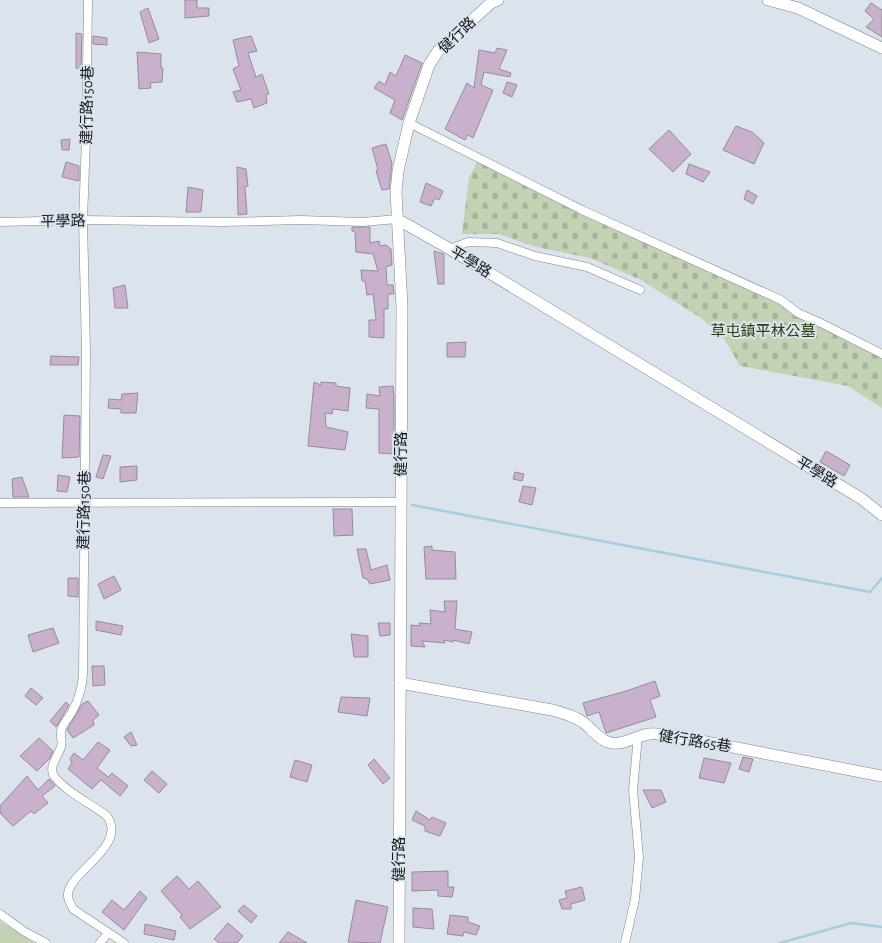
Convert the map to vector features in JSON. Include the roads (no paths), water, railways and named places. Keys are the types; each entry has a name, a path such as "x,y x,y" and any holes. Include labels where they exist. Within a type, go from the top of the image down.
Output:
{"street":[{"name":"建行路150巷","path":"88,0 83,220 86,352 82,680 73,709 60,733 61,747 52,770 54,775 69,790 106,816 110,821 112,830 97,858 72,883 68,894 73,909 124,943"},
{"name":"健行路","path":"399,943 402,307 396,192 398,171 409,123 429,65 438,51 491,3 498,0"},
{"path":"768,0 798,8 882,48"},
{"path":"409,123 582,210 781,300 798,313 882,354"},
{"name":"平學路","path":"0,222 83,220 224,222 301,220 363,222 397,219 450,249 862,499 882,515"},
{"path":"450,249 468,242 496,242 535,256 587,267 640,290"},
{"path":"0,503 401,502"},
{"name":"健行路65巷","path":"400,683 552,710 583,722 602,740 609,743 618,743 638,736 652,734 676,736 882,776"},
{"path":"624,943 635,899 639,857 633,797 638,736"},
{"path":"0,914 25,932 46,943"},
{"path":"100,943 108,933"}],"waterway":[{"path":"412,505 870,592 882,578"},
{"path":"780,943 851,923 882,927"}],"park label":[{"name":"草屯鎮平林公墓","path":"763,331"}]}
